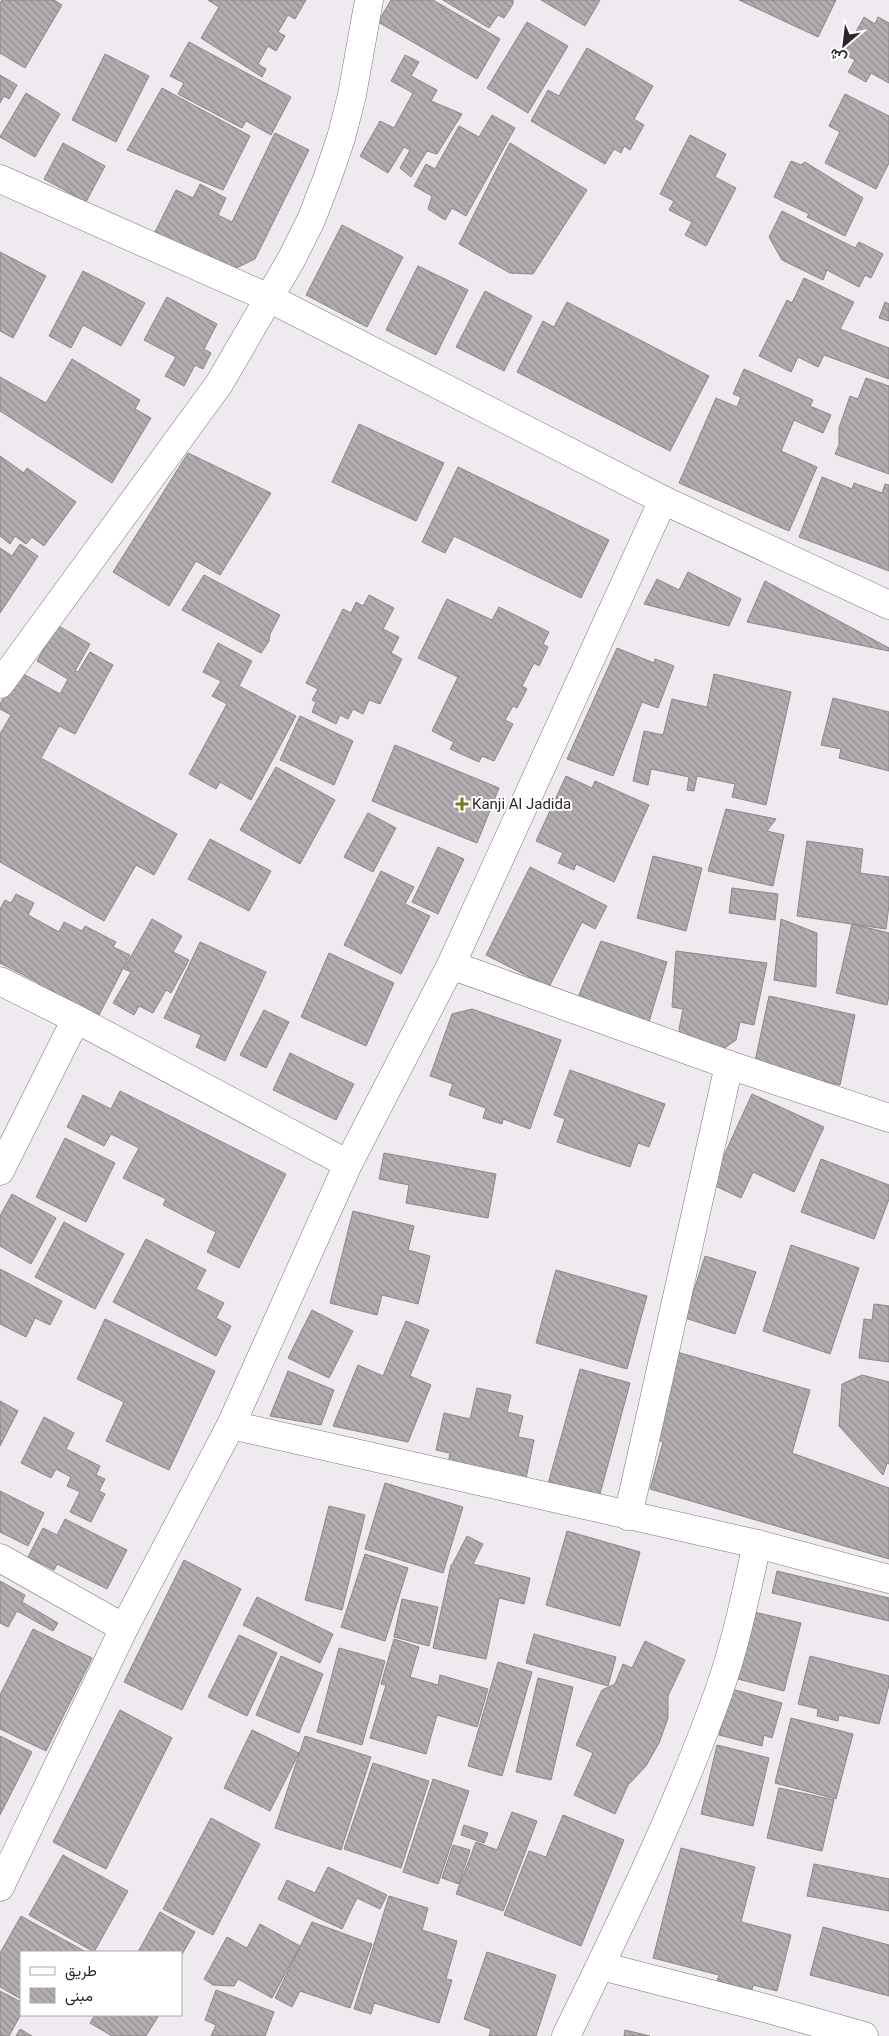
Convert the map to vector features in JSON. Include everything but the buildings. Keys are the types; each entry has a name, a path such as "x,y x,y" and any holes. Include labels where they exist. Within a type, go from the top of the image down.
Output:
{"street":[{"path":"0,684 166,460 219,384 291,260 311,220 341,138 352,95 369,0"},
{"path":"0,179 269,298 662,500 889,605"},
{"path":"0,1888 124,1628 231,1425 348,1164 451,965 662,500"},
{"path":"451,965 729,1065 889,1118"},
{"path":"0,981 76,1019 348,1164"},
{"path":"0,1171 76,1019"},
{"path":"628,1516 729,1065"},
{"path":"231,1425 758,1544 889,1579"},
{"path":"566,2036 680,1790 720,1689 740,1619 758,1544"},
{"path":"0,1558 124,1628"},
{"path":"600,1966 761,2007 864,2036"}],"place":[{"name":"Kanji Al Jadida","path":"462,804"}]}
